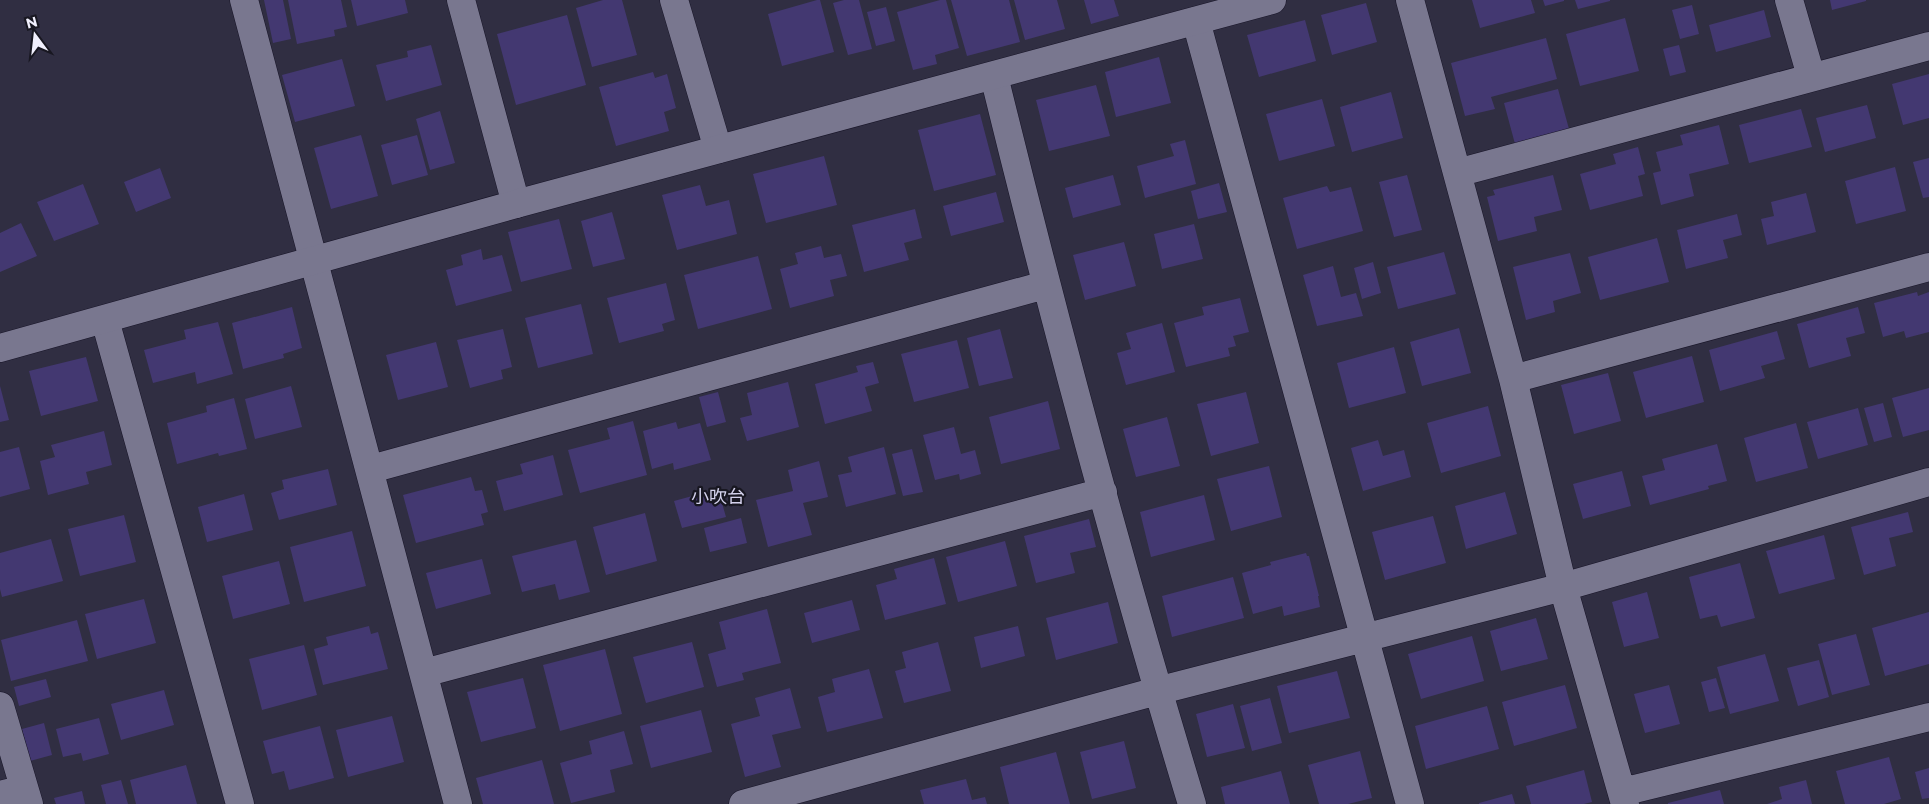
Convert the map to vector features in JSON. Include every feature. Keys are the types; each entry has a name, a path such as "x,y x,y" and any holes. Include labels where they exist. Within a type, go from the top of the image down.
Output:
{"street":[{"path":"244,0 313,262 371,469 458,804"},
{"path":"461,0 516,204"},
{"path":"674,0 718,150"},
{"path":"0,348 516,204 1272,0"},
{"path":"1410,0 1513,379 1563,587 1624,798 1929,717"},
{"path":"1789,0 1811,76"},
{"path":"1196,21 1410,804"},
{"path":"1458,173 1811,76 1929,46"},
{"path":"994,76 1045,285 1158,691 1192,804"},
{"path":"1513,379 1929,267"},
{"path":"371,469 1045,285"},
{"path":"105,320 240,804"},
{"path":"743,804 1158,691 1563,587 1929,482"},
{"path":"424,673 1102,492"},
{"path":"0,706 18,796"}],"building":[{"path":"264,0 283,0 291,39 273,43"},
{"path":"288,0 341,0 347,27 334,30 335,36 297,44"},
{"path":"351,0 405,0 408,13 357,26"},
{"path":"603,0 622,0 637,55 592,67 576,8"},
{"path":"820,0 834,52 782,66 768,14"},
{"path":"844,0 859,0 872,49 848,55 833,3"},
{"path":"946,0 959,48 935,55 937,64 913,70 897,12"},
{"path":"951,0 1009,0 1020,42 967,56"},
{"path":"1014,0 1057,0 1065,29 1025,40"},
{"path":"1084,0 1114,0 1119,16 1091,24"},
{"path":"1472,0 1531,0 1535,13 1480,28"},
{"path":"1543,0 1564,0 1564,1 1545,6"},
{"path":"1575,0 1610,0 1610,1 1578,9"},
{"path":"1830,0 1866,0 1866,1 1832,10"},
{"path":"1366,3 1377,42 1332,55 1321,15"},
{"path":"1692,5 1699,34 1680,39 1672,10"},
{"path":"886,7 895,41 876,46 867,12"},
{"path":"1764,10 1771,37 1716,52 1709,25"},
{"path":"567,15 586,85 516,105 497,34"},
{"path":"1625,18 1639,71 1580,86 1566,34"},
{"path":"1305,20 1316,61 1259,77 1247,35"},
{"path":"1546,38 1557,79 1491,97 1495,109 1465,116 1451,63"},
{"path":"431,45 442,85 386,101 376,65 408,57 407,51"},
{"path":"1679,45 1686,72 1670,76 1663,49"},
{"path":"1159,57 1171,103 1116,117 1105,72"},
{"path":"342,59 355,106 295,122 282,75"},
{"path":"653,72 655,78 667,74 676,108 664,112 669,131 616,146 599,87"},
{"path":"1929,74 1929,118 1903,125 1892,84"},
{"path":"1096,85 1110,136 1049,151 1036,100"},
{"path":"1558,89 1569,129 1515,144 1504,103"},
{"path":"1391,92 1403,138 1352,152 1340,107"},
{"path":"1322,99 1335,146 1279,161 1266,114"},
{"path":"1867,105 1876,138 1825,152 1816,118"},
{"path":"1801,109 1812,147 1749,163 1739,125"},
{"path":"440,111 455,163 430,170 416,119"},
{"path":"980,114 996,175 934,191 918,130"},
{"path":"1719,125 1729,164 1689,174 1694,196 1661,205 1653,173 1661,171 1656,152 1683,145 1680,135"},
{"path":"361,135 378,196 331,209 314,148"},
{"path":"417,135 428,175 392,185 381,145"},
{"path":"1185,140 1196,184 1145,198 1137,166 1174,156 1170,144"},
{"path":"1638,147 1645,174 1638,176 1643,196 1590,210 1580,174 1616,164 1613,154"},
{"path":"824,156 837,205 766,223 753,174"},
{"path":"1929,158 1929,197 1923,198 1913,162"},
{"path":"1895,167 1906,211 1856,224 1845,181"},
{"path":"160,168 171,198 136,212 124,182"},
{"path":"1113,175 1121,205 1073,218 1065,188"},
{"path":"1407,175 1422,230 1394,237 1379,182"},
{"path":"1553,175 1562,210 1534,217 1537,231 1498,241 1487,197 1495,195 1493,190"},
{"path":"1219,183 1227,212 1198,219 1191,191"},
{"path":"83,184 99,224 54,241 37,202"},
{"path":"700,185 706,206 729,200 737,234 677,250 662,195"},
{"path":"1327,186 1330,192 1351,187 1363,231 1297,249 1283,198"},
{"path":"996,192 1004,222 951,236 943,206"},
{"path":"1806,193 1816,232 1767,245 1761,219 1774,216 1771,202"},
{"path":"915,209 922,238 904,243 909,260 864,272 852,225"},
{"path":"612,212 625,259 593,267 581,221"},
{"path":"1737,214 1742,235 1723,240 1728,258 1686,269 1677,230"},
{"path":"559,219 572,269 521,282 508,232"},
{"path":"21,223 37,256 0,272 0,233"},
{"path":"1194,224 1203,259 1162,269 1154,234"},
{"path":"1657,238 1669,282 1600,300 1588,257"},
{"path":"1124,242 1136,286 1085,300 1073,255"},
{"path":"821,246 824,258 841,254 847,276 830,280 834,296 790,308 780,269 798,264 795,253"},
{"path":"481,249 483,260 502,255 512,291 456,306 446,270 463,265 461,255"},
{"path":"1444,252 1456,294 1398,309 1387,267"},
{"path":"1570,253 1581,293 1553,301 1555,312 1526,320 1513,267"},
{"path":"758,256 772,309 698,329 684,275"},
{"path":"1373,262 1381,293 1362,299 1354,268"},
{"path":"1333,266 1341,297 1356,293 1363,316 1317,326 1303,275"},
{"path":"666,283 675,320 662,324 664,331 619,343 607,298"},
{"path":"1917,292 1918,296 1929,292 1929,332 1906,338 1904,331 1883,337 1874,303"},
{"path":"1240,298 1249,332 1233,336 1236,346 1228,348 1230,356 1186,367 1174,323 1204,315 1202,307"},
{"path":"581,304 593,354 538,368 525,318"},
{"path":"292,307 302,348 283,354 284,358 243,369 232,323"},
{"path":"1858,307 1865,333 1846,338 1851,356 1809,368 1797,324"},
{"path":"218,322 233,374 197,384 195,372 153,383 144,350 186,339 184,330"},
{"path":"1162,323 1175,372 1126,385 1117,353 1131,349 1126,333"},
{"path":"1459,328 1471,373 1422,386 1410,342"},
{"path":"503,329 512,367 501,370 503,379 470,388 457,340"},
{"path":"1000,329 1013,378 979,386 967,338"},
{"path":"1777,331 1785,359 1761,366 1765,378 1720,391 1709,350"},
{"path":"957,340 969,388 914,402 901,354"},
{"path":"436,342 448,387 398,400 386,355"},
{"path":"1394,347 1406,393 1349,408 1337,363"},
{"path":"1692,356 1704,402 1646,418 1633,372"},
{"path":"86,357 98,401 41,416 29,371"},
{"path":"873,362 879,383 865,387 872,411 825,424 815,384 858,372 856,366"},
{"path":"1608,373 1621,421 1574,434 1561,385"},
{"path":"788,382 799,427 747,441 740,418 752,415 747,393"},
{"path":"0,386 9,420 0,422"},
{"path":"291,386 302,427 255,439 245,399"},
{"path":"1929,388 1929,430 1903,437 1892,398"},
{"path":"718,392 726,422 707,427 699,397"},
{"path":"1246,392 1259,443 1211,456 1197,404"},
{"path":"234,398 247,449 219,456 218,453 177,464 167,423 207,412 206,406"},
{"path":"1048,401 1060,449 1001,464 989,417"},
{"path":"1883,403 1892,437 1874,442 1864,408"},
{"path":"1488,406 1501,456 1441,473 1427,423"},
{"path":"1858,408 1868,445 1818,459 1807,422"},
{"path":"1167,417 1180,466 1136,477 1123,429"},
{"path":"633,421 647,475 580,493 568,450 610,439 607,428"},
{"path":"676,422 678,429 700,423 711,460 674,470 673,463 652,469 643,431"},
{"path":"1796,423 1808,468 1756,482 1744,438"},
{"path":"954,427 961,454 975,450 981,474 960,480 959,474 935,480 923,435"},
{"path":"104,431 112,465 86,472 89,484 48,495 40,461 55,457 51,445"},
{"path":"1378,440 1383,456 1404,450 1411,477 1363,491 1351,448"},
{"path":"1717,444 1727,481 1708,486 1709,489 1650,505 1642,476 1665,470 1662,459"},
{"path":"19,447 30,489 0,497 0,452"},
{"path":"884,447 896,494 846,507 838,475 852,472 848,457"},
{"path":"912,449 923,492 903,496 892,454"},
{"path":"553,455 563,495 504,511 496,481 523,474 520,464"},
{"path":"819,461 828,497 803,503 812,535 768,547 756,500 793,491 788,470"},
{"path":"1269,466 1282,517 1231,531 1217,479"},
{"path":"328,469 337,505 279,520 271,493 284,489 282,480"},
{"path":"1622,471 1631,506 1583,519 1573,484"},
{"path":"471,477 475,491 482,490 488,512 481,514 484,525 416,543 403,495"},
{"path":"718,489 726,517 682,528 674,501"},
{"path":"1505,492 1517,534 1466,549 1455,506"},
{"path":"244,494 253,530 207,542 198,507"},
{"path":"1204,495 1215,540 1151,557 1140,512"},
{"path":"1908,512 1913,532 1889,538 1896,566 1864,575 1851,527"},
{"path":"645,513 657,561 606,575 593,527"},
{"path":"124,515 136,562 80,576 68,529"},
{"path":"1433,516 1446,563 1385,580 1372,532"},
{"path":"741,518 747,543 710,552 704,528"},
{"path":"1089,519 1096,547 1070,553 1075,573 1036,583 1024,536"},
{"path":"352,531 366,586 304,602 290,547"},
{"path":"1824,535 1835,579 1779,594 1766,551"},
{"path":"51,539 63,581 2,597 0,589 0,553"},
{"path":"576,540 590,592 559,600 555,584 522,592 512,556"},
{"path":"1005,541 1017,586 958,602 946,557"},
{"path":"1306,553 1309,556 1320,607 1284,616 1282,606 1253,614 1242,573 1271,565 1270,562"},
{"path":"934,558 946,604 885,620 876,585 897,579 894,569"},
{"path":"482,559 491,594 436,609 426,573"},
{"path":"279,561 290,604 233,619 222,576"},
{"path":"1740,563 1755,618 1721,627 1717,615 1700,619 1689,577"},
{"path":"1233,577 1244,618 1172,637 1162,596"},
{"path":"1647,592 1659,638 1624,647 1612,602"},
{"path":"144,599 156,643 97,659 85,614"},
{"path":"852,600 860,630 812,643 804,613"},
{"path":"1108,602 1118,643 1056,660 1046,618"},
{"path":"767,609 781,663 742,673 744,680 717,687 708,654 726,649 719,622"},
{"path":"1929,612 1929,664 1885,676 1872,628"},
{"path":"1536,618 1548,659 1501,671 1490,631"},
{"path":"77,620 88,661 11,681 1,640"},
{"path":"369,626 371,634 378,632 388,669 323,685 314,649 328,645 326,637"},
{"path":"1018,626 1025,656 981,668 974,637"},
{"path":"1856,634 1870,685 1832,695 1818,644"},
{"path":"1472,636 1484,681 1421,699 1408,654"},
{"path":"692,642 704,687 646,703 633,657"},
{"path":"938,642 951,691 904,703 895,671 906,668 902,652"},
{"path":"304,645 317,695 262,710 249,659"},
{"path":"605,649 622,714 560,731 543,665"},
{"path":"1765,654 1779,701 1730,714 1717,667"},
{"path":"1819,660 1829,697 1798,706 1787,668"},
{"path":"869,669 883,718 827,732 818,697 835,692 832,679"},
{"path":"1337,671 1350,718 1289,733 1277,686"},
{"path":"523,678 536,728 481,742 467,692"},
{"path":"1716,678 1725,708 1709,712 1701,682"},
{"path":"46,679 51,697 19,706 14,687"},
{"path":"1565,685 1577,728 1514,746 1502,702"},
{"path":"1669,685 1680,724 1645,733 1634,694"},
{"path":"790,688 801,728 772,735 781,767 745,777 731,724 760,716 755,698"},
{"path":"164,690 174,725 121,740 111,704"},
{"path":"1270,698 1282,743 1252,751 1240,706"},
{"path":"1233,704 1245,748 1207,757 1196,714"},
{"path":"1487,706 1499,749 1426,769 1415,726"},
{"path":"701,710 712,752 651,768 640,726"},
{"path":"392,716 404,762 348,777 336,730"},
{"path":"99,718 109,754 83,761 81,753 63,757 56,729"},
{"path":"44,723 52,755 30,761 22,729"},
{"path":"320,726 334,778 289,790 284,771 272,774 263,741"},
{"path":"624,731 633,764 610,770 615,792 571,803 560,763 592,754 589,741"},
{"path":"1124,741 1136,788 1092,799 1080,752"},
{"path":"1360,751 1372,798 1348,804 1319,804 1308,765"},
{"path":"1056,752 1070,804 1009,804 1000,767"},
{"path":"1889,757 1901,799 1884,804 1845,804 1836,771"},
{"path":"542,760 554,804 483,804 476,778"},
{"path":"186,765 197,804 136,804 130,780"},
{"path":"1929,768 1929,798 1922,799 1915,772"},
{"path":"1584,770 1592,802 1584,804 1531,804 1526,786"},
{"path":"1281,771 1290,804 1225,804 1221,787"},
{"path":"966,779 972,800 985,797 987,804 924,804 920,790"},
{"path":"121,780 128,804 106,804 101,785"},
{"path":"1806,780 1812,804 1767,804 1782,799 1779,787"},
{"path":"1720,790 1724,804 1668,804 1668,803"},
{"path":"82,791 85,804 56,804 54,798"},
{"path":"1512,794 1515,804 1479,804 1479,803"}],"district":[{"name":"小吹台","path":"718,497"}]}
